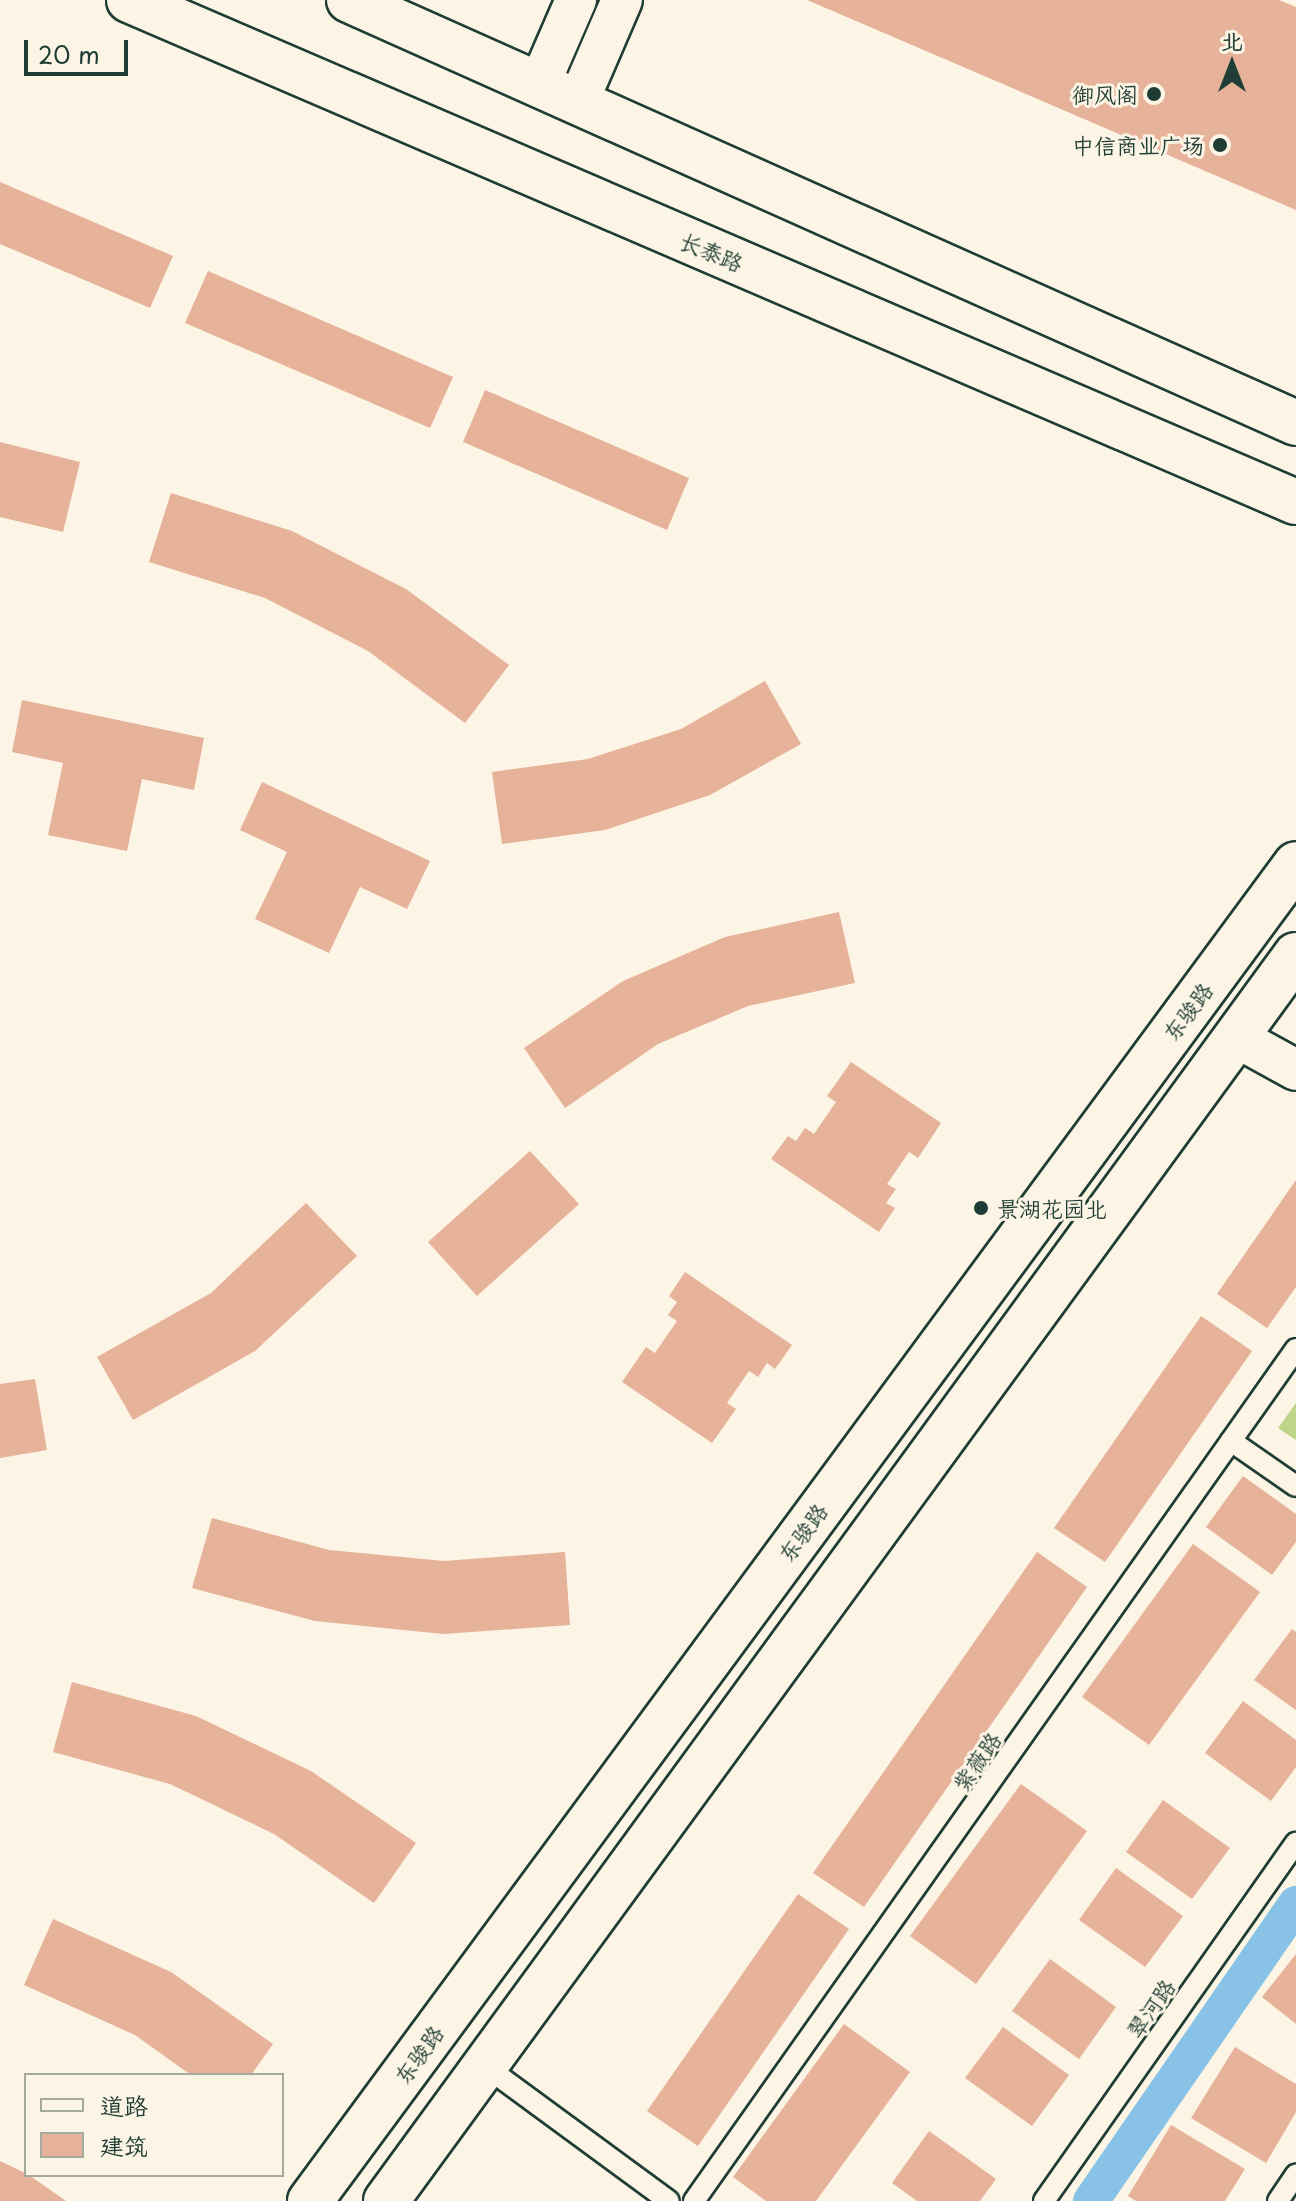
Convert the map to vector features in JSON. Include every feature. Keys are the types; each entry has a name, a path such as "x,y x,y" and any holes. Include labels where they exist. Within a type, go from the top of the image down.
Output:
{"main road":[{"name":"长泰路","path":"129,0 1291,506"},
{"path":"349,0 1296,423"},
{"name":"东骏路","path":"310,2201 1296,864"},
{"path":"386,2201 1296,955"}],"street":[{"path":"558,93 576,0"},
{"path":"558,93 622,0"},
{"path":"1236,1037 1296,1070"}],"lane":[{"name":"紫薇路","path":"694,2201 1296,1349"},
{"path":"1231,1441 1296,1486"},
{"name":"翠河路","path":"1044,2201 1296,1843"},
{"path":"485,2066 669,2201"},
{"path":"1278,2201 1296,2174"}],"green space":[{"path":"1296,1403 1296,1440 1278,1428"}],"building":[{"name":"中信商业广场","path":"807,0 1279,0 1296,7 1296,210"},
{"path":"0,182 173,256 150,308 0,244"},
{"path":"208,271 453,377 430,428 185,323"},
{"path":"485,390 689,478 667,530 463,442"},
{"path":"0,442 80,462 63,532 0,517"},
{"path":"171,493 292,531 406,589 509,665 465,723 368,651 265,598 149,562"},
{"path":"765,681 801,744 710,795 605,830 502,844 492,772 588,759 681,729"},
{"path":"22,700 204,738 194,790 142,779 127,851 48,835 63,763 12,752"},
{"path":"262,782 430,861 407,909 360,887 329,953 255,919 287,852 240,830"},
{"path":"839,912 855,983 748,1006 658,1044 565,1108 524,1048 623,981 725,937"},
{"path":"851,1062 941,1123 918,1158 909,1152 887,1184 896,1189 886,1203 895,1208 879,1232 771,1159 788,1136 796,1141 805,1128 814,1134 836,1102 827,1096"},
{"path":"530,1151 579,1204 477,1296 428,1242"},
{"path":"1296,1180 1296,1287 1267,1328 1217,1294"},
{"path":"306,1203 357,1256 255,1351 133,1420 97,1357 211,1293"},
{"path":"685,1272 792,1345 775,1369 767,1363 758,1377 749,1371 727,1403 736,1409 712,1443 622,1382 646,1347 655,1353 677,1321 668,1315 677,1302 669,1296"},
{"path":"1201,1316 1252,1351 1105,1562 1054,1528"},
{"path":"35,1379 47,1450 0,1458 0,1384"},
{"path":"1243,1476 1296,1514 1296,1542 1272,1575 1206,1527"},
{"path":"212,1518 329,1550 444,1561 565,1552 570,1625 443,1634 315,1621 192,1588"},
{"path":"1193,1544 1260,1592 1149,1745 1082,1697"},
{"path":"1037,1552 1087,1587 864,1907 813,1873"},
{"path":"1292,1629 1296,1632 1296,1710 1254,1680"},
{"path":"72,1682 196,1716 311,1771 416,1843 374,1903 274,1834 170,1784 53,1752"},
{"path":"1243,1701 1296,1740 1296,1767 1271,1801 1205,1753"},
{"path":"1021,1784 1087,1831 976,1984 910,1936"},
{"path":"1163,1800 1230,1848 1192,1899 1126,1852"},
{"path":"1116,1868 1183,1916 1145,1967 1079,1920"},
{"path":"798,1894 849,1929 698,2146 647,2111"},
{"path":"53,1919 171,1972 273,2044 252,2073 188,2073 135,2035 24,1985"},
{"path":"1296,1954 1296,2024 1262,1997"},
{"path":"1050,1959 1116,2007 1079,2059 1012,2011"},
{"path":"844,2024 910,2072 816,2201 766,2201 733,2177"},
{"path":"1003,2027 1069,2075 1032,2126 965,2078"},
{"path":"1235,2047 1296,2084 1296,2112 1266,2163 1191,2118"},
{"path":"1171,2125 1245,2169 1225,2201 1136,2201 1128,2196"},
{"path":"929,2131 996,2179 980,2201 917,2201 892,2183"},
{"path":"0,2161 24,2173 24,2177 32,2177 66,2201 0,2201"}],"waterway":[{"path":"1091,2201 1296,1904"}],"place":[{"name":"御风阁","path":"1154,94"},
{"name":"中信商业广场","path":"1220,145"},
{"name":"景湖花园北","path":"981,1208"}]}
